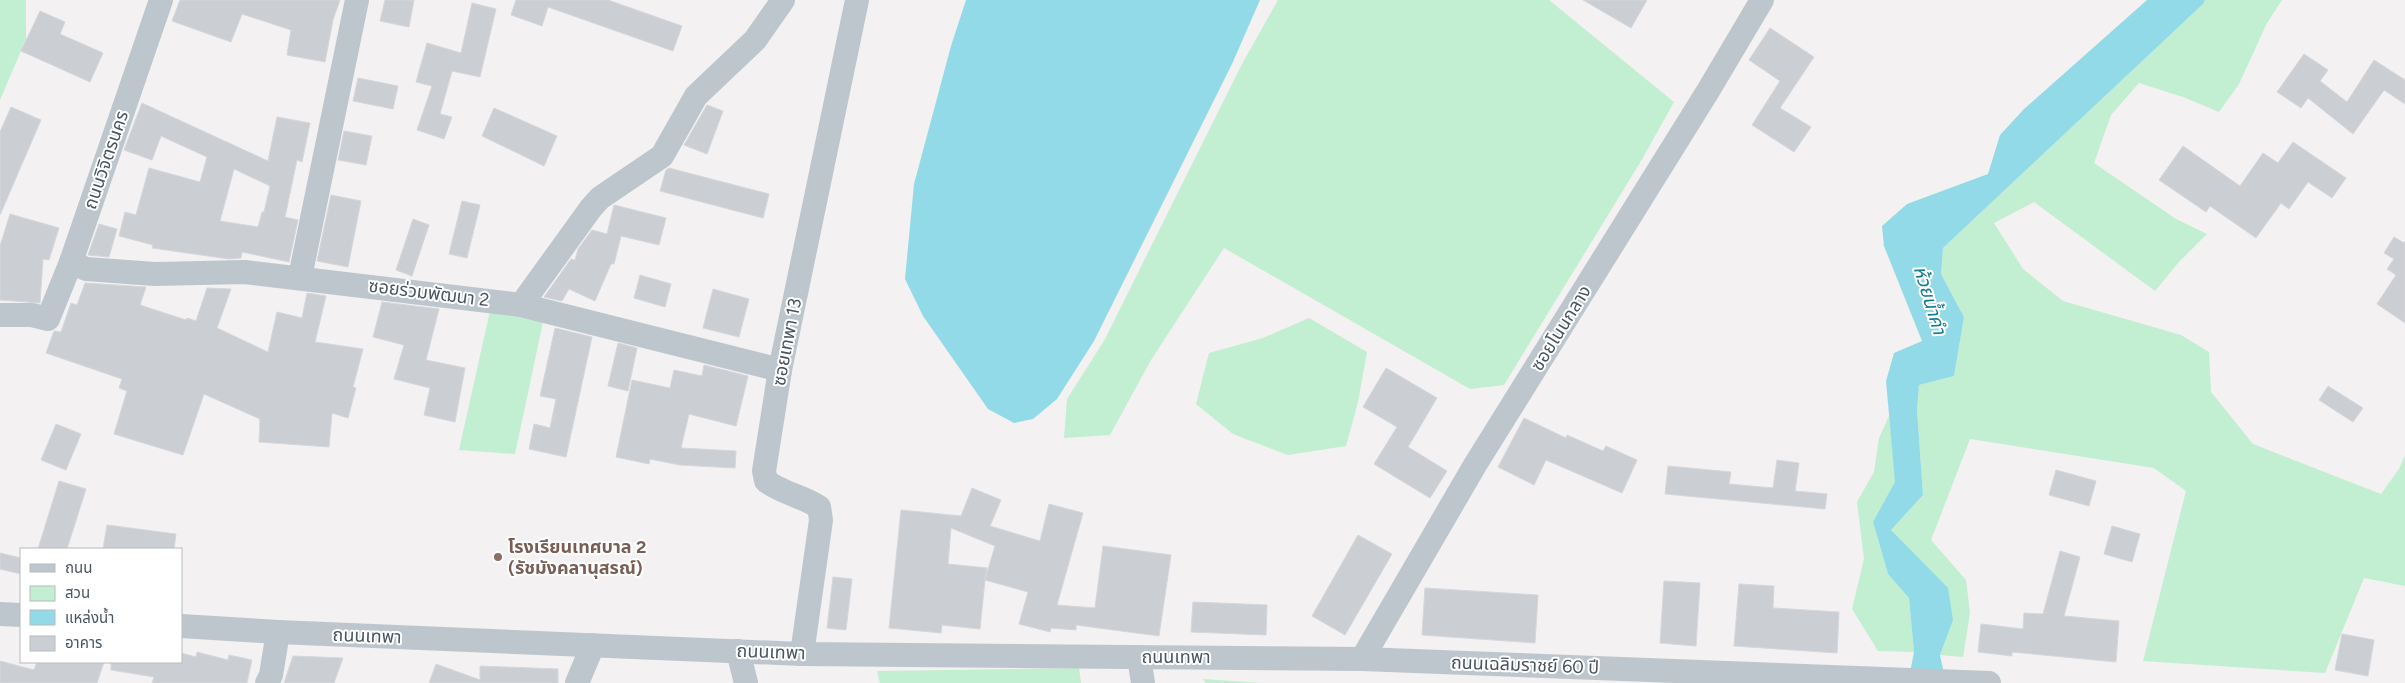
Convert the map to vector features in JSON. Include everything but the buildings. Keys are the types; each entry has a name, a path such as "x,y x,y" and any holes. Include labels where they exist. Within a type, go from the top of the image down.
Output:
{"street":[{"name":"ถนนวิจิตรนคร","path":"0,314 32,315 48,319 71,262 161,0"},
{"path":"300,278 357,0"},
{"path":"522,305 591,208 600,198 662,156 696,96 755,40 783,0"},
{"name":"ซอยเทพา 13","path":"802,654 822,520 819,507 809,500 776,488 766,481 764,471 780,370 856,0"},
{"name":"ซอยโนนกลาง","path":"1362,658 1476,465 1703,100 1762,0"},
{"name":"ซอยร่วมพัฒนา 2","path":"71,262 86,269 155,274 245,272 522,305 780,370"},
{"path":"0,614 20,615"},
{"name":"ถนนเทพา","path":"182,626 278,632 802,654 1362,658"},
{"path":"267,683 278,632"},
{"path":"578,683 593,645"},
{"path":"738,651 746,683"},
{"path":"1139,657 1143,683"},
{"name":"ถนนเฉลิมราชย์ 60 ปี","path":"1362,658 1989,683"}],"green space":[{"path":"0,0 26,0 26,39 0,100"},
{"path":"1278,0 1549,0 1674,102 1641,161 1504,385 1470,389 1224,248 1151,360 1110,435 1064,438 1067,399 1104,341 1242,64"},
{"path":"2205,0 2282,0 2267,23 2239,84 2219,112 2183,97 2139,83 2111,115 2094,163 2176,219 2207,234 2178,263 2155,291 2034,202 1994,223 2023,269 2063,301 2181,335 2209,352 2211,392 2253,444 2381,494 2399,469 2405,455 2405,586 2364,578 2325,673 2143,661 2186,491 2154,468 1970,439 1931,540 1966,580 1970,613 1963,657 1940,655 1953,620 1891,530 1923,495 1917,410 1919,385 1954,376 1964,317 1941,274 1943,248 2203,4"},
{"path":"490,311 543,322 515,454 459,450"},
{"path":"1309,318 1367,352 1358,402 1346,446 1288,455 1233,434 1196,404 1209,353 1263,338"},
{"path":"1889,416 1896,482 1873,522 1888,574 1909,598 1914,652 1878,651 1852,609 1864,559 1857,502 1874,472 1879,438"},
{"path":"1079,668 1081,683 880,683 877,671"},
{"path":"1203,679 1262,683 1206,683"}],"water":[{"path":"966,0 1260,0 1232,64 1094,341 1057,399 1033,419 1014,423 988,409 923,316 905,279 914,184 951,46"},
{"name":"ห้วยน้ำคำ","path":"2147,0 2205,0 2203,4 1943,248 1941,274 1964,317 1954,376 1919,385 1917,410 1923,495 1891,530 1948,588 1953,620 1940,655 1946,683 1908,683 1914,652 1909,598 1888,574 1873,522 1895,482 1886,381 1894,353 1922,341 1884,246 1882,226 1907,204 1988,174 2000,135 2024,109"}],"place":[{"name":"โรงเรียนเทศบาล 2 (รัชมังคลานุสรณ์)","path":"498,557"}]}
